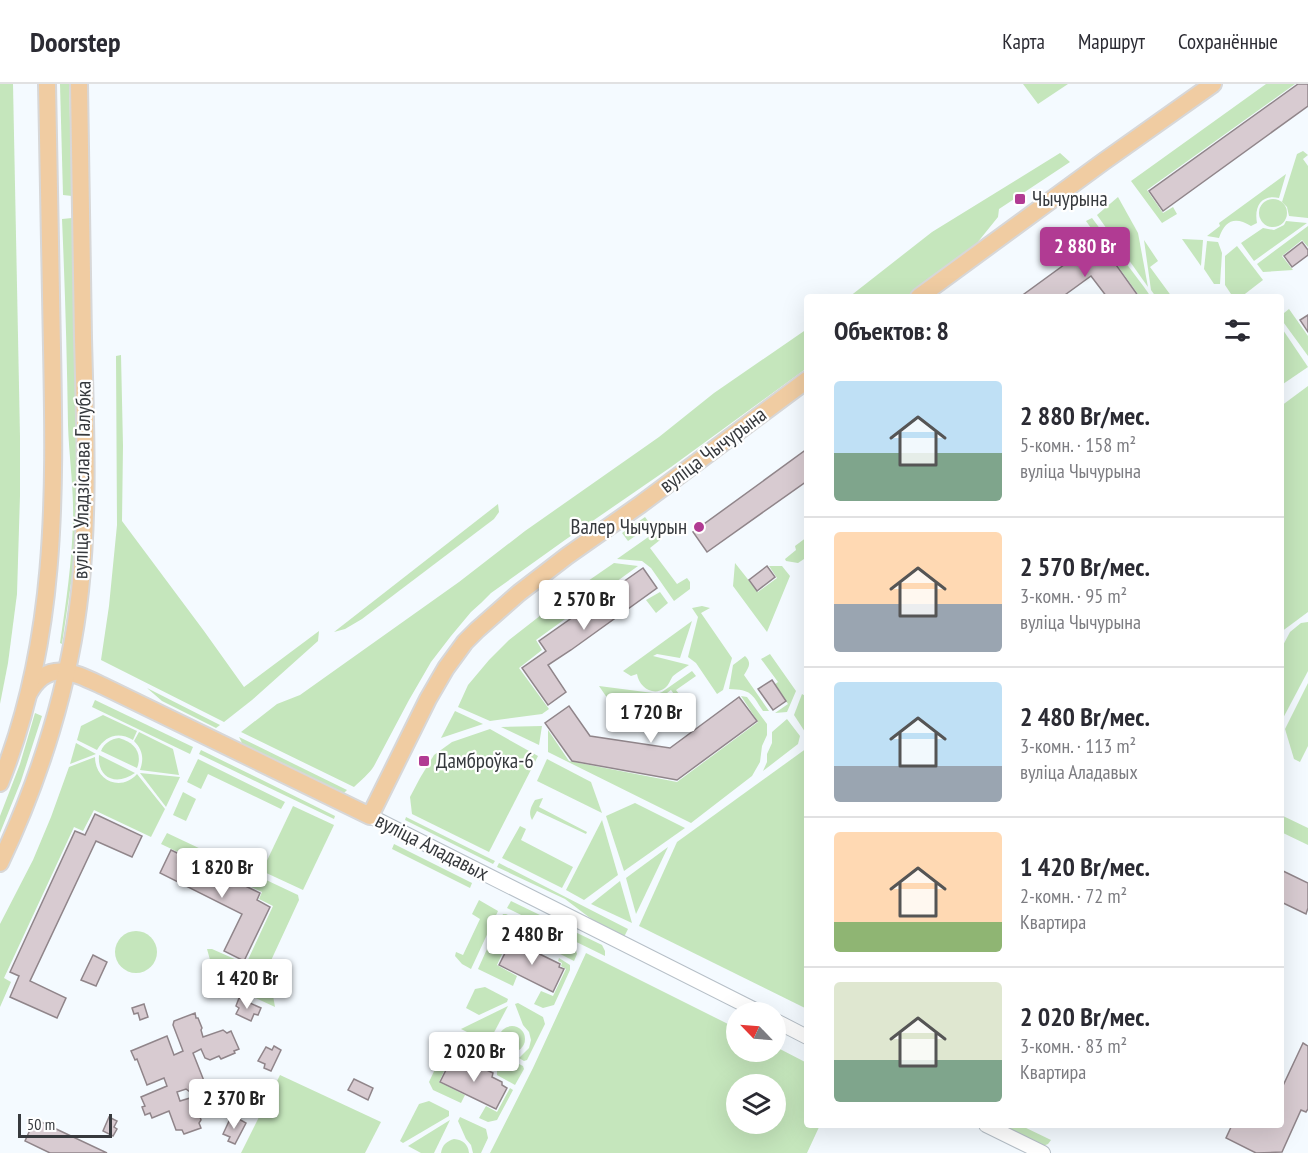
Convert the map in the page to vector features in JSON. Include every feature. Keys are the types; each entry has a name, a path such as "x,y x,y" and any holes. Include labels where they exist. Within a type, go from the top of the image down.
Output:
{"main road":[{"name":"вуліца Уладзіслава Галубка","path":"0,783 18,734 29,693 39,645 50,557 53,450 47,84"},
{"name":"вуліца Уладзіслава Галубка","path":"0,863 26,804 58,705 62,673 80,592 85,526 86,451 79,84"},
{"path":"923,294 1102,162 1213,84"},
{"name":"вуліца Чычурына","path":"370,816 428,699 446,668 477,630 519,593 567,556 641,504 804,382"},
{"path":"29,693 36,682 62,673 43,656 39,645"},
{"name":"вуліца Аладавых","path":"62,673 95,685 370,816"},
{"path":"58,705 74,691 95,685"}],"street":[{"name":"вуліца Аладавых","path":"370,816 739,1002"},
{"path":"786,1026 804,1035"},
{"path":"992,1128 1042,1153"}],"green space":[{"path":"0,84 13,84 20,495 17,594 0,704"},
{"path":"60,84 69,84 72,196 63,195"},
{"path":"1023,84 1068,84 1038,104"},
{"path":"1266,84 1295,84 1147,190 1163,213 1173,207 1177,214 1162,223 1131,181"},
{"path":"1303,151 1308,155 1303,159 1308,166 1308,218 1289,216 1287,207 1282,202 1297,154"},
{"path":"1060,153 1070,162 999,209 998,217 973,248 910,294 853,294 932,232"},
{"path":"1286,174 1279,198 1268,198 1260,203 1256,217 1257,223 1251,226 1240,221 1231,222 1224,227 1219,238 1207,236 1220,226 1219,223"},
{"path":"1118,197 1138,233 1148,287 1097,215"},
{"path":"1273,199 1283,203 1287,213 1283,223 1273,227 1263,223 1259,213 1263,203"},
{"path":"72,218 76,529 73,570 62,644 60,643 70,567 73,509 68,425 62,219"},
{"path":"1092,218 1149,294 1138,294 1086,221"},
{"path":"1286,221 1307,223 1254,261 1241,243 1263,228 1274,230 1284,225"},
{"path":"1308,226 1308,247 1302,240 1282,256 1293,270 1263,272 1257,264"},
{"path":"1182,239 1203,240 1201,266"},
{"path":"1144,240 1158,261 1150,267 1170,294 1154,294 1151,290"},
{"path":"1207,241 1218,242 1222,253 1220,284 1214,284 1204,269"},
{"path":"1237,246 1263,280 1245,294 1231,294 1225,285 1225,256"},
{"path":"1289,309 1308,336 1308,356 1284,323 1284,313"},
{"path":"804,331 804,370 491,593 471,612 431,662 374,766 354,787 241,732 277,704 300,695 459,582 525,531 659,437 714,393"},
{"path":"1284,331 1308,367 1284,383"},
{"path":"121,355 122,521 244,687 319,631 318,641 224,722 101,660 117,525 116,356"},
{"path":"1308,386 1308,612 1284,630 1284,404"},
{"path":"498,504 499,512 494,519 362,619 345,629 334,632"},
{"path":"645,517 651,525 628,541 622,533"},
{"path":"654,533 660,540 650,548 677,584 687,578 690,582 690,589 674,601 651,568 642,561 617,559"},
{"path":"804,539 804,559 798,563 786,561 785,559 796,550 795,546"},
{"path":"614,563 638,566 536,640 542,650 519,668 549,709 542,714 490,721 458,707 468,685 509,640 559,601"},
{"path":"735,563 758,592 777,578 769,566 782,566 790,576 767,632 733,586"},
{"path":"660,592 668,603 656,613 646,600"},
{"path":"702,606 710,608 701,613 732,658 723,690 717,694 696,663 688,657 698,617 692,608"},
{"path":"692,621 680,658 657,654 653,656 689,665 673,676 665,688 660,691 651,691 644,687 637,674 631,676 623,671"},
{"path":"1308,622 1308,671 1284,716 1284,643 1290,632 1301,623"},
{"path":"770,654 796,691 787,712 775,713 788,704 774,685 778,682 761,659"},
{"path":"745,656 749,665 744,675 769,711 763,711 753,696 747,692 729,689 733,665"},
{"path":"692,671 696,676 676,690 685,702 681,704 671,690 659,699 669,713 667,715 654,712 657,694"},
{"path":"1308,683 1308,746 1300,762 1294,759 1285,729"},
{"path":"599,686 653,693 651,701 620,696 618,705 612,705"},
{"path":"147,688 220,725 216,728 162,701"},
{"path":"802,694 804,695 804,730 794,715"},
{"path":"741,696 747,697 767,724 767,735 762,746 760,762 752,776 691,823 548,752 548,730 569,761 677,782 758,722"},
{"path":"95,700 193,747 190,754 92,707"},
{"path":"455,711 483,724 441,738"},
{"path":"35,713 42,716 21,781 0,833 0,816 20,764"},
{"path":"103,715 137,731 133,740 122,736 112,736 104,741 97,750 77,740 81,726"},
{"path":"787,719 800,736 798,744 763,771 772,743 772,732"},
{"path":"542,726 539,745 501,727"},
{"path":"490,729 538,756 489,852 412,814 410,797 434,755 452,742"},
{"path":"139,732 173,749 179,775 140,770 142,755 134,741"},
{"path":"239,737 347,790 344,793 243,745"},
{"path":"119,738 129,742 136,749 139,758 137,768 101,751 108,742"},
{"path":"76,743 96,754 70,764"},
{"path":"201,750 335,816 334,819 199,754"},
{"path":"804,750 804,1008 639,926 677,842"},
{"path":"99,755 135,773 122,779 110,778 101,770"},
{"path":"95,757 99,772 104,778 117,783 131,779 137,774 165,809 151,837 94,810 83,831 74,827 4,978 11,982 0,1007 0,924 33,860 69,767"},
{"path":"198,759 285,802 281,809 208,774 201,789 187,782"},
{"path":"547,759 591,782 602,813 537,781"},
{"path":"140,773 180,777 166,807"},
{"path":"183,792 196,799 186,821 173,815"},
{"path":"543,798 539,807 587,832 586,834 537,811 532,820 530,812 532,805 535,800"},
{"path":"635,803 685,828 624,871 606,816"},
{"path":"293,806 334,825 303,890 262,871"},
{"path":"1284,816 1308,828 1308,845 1284,833"},
{"path":"406,817 495,861 493,864 405,820"},
{"path":"602,820 618,875 584,900 566,890"},
{"path":"520,826 526,829 521,840 573,867 562,888 502,858"},
{"path":"167,833 298,895 299,900 268,967 232,987 215,978 207,949 246,964 273,906 259,899 262,892 161,844"},
{"path":"394,844 472,883 470,888 392,849"},
{"path":"668,847 636,914 626,878"},
{"path":"499,863 628,929 624,937 594,921 565,899 497,867"},
{"path":"620,881 632,923 591,904"},
{"path":"479,900 498,911 471,969 455,956 456,952 463,955 480,919 472,914"},
{"path":"511,901 602,945 605,956 507,908"},
{"path":"503,914 575,948 577,954 574,961 499,923"},
{"path":"496,929 515,938 513,942 508,941 497,965 517,976 513,986 478,969"},
{"path":"136,931 151,937 157,952 151,967 136,973 121,967 115,952 121,937"},
{"path":"586,953 726,1023 726,1062 786,1062 786,1052 804,1061 804,1128 819,1128 807,1153 490,1153 533,1068"},
{"path":"559,958 570,965 570,970 554,1005 543,1008 534,1004 541,991 553,996 566,969 561,966"},
{"path":"269,973 275,1007 236,989"},
{"path":"485,987 508,999 507,1002 479,1015 466,1008 475,989"},
{"path":"518,1003 543,1017 545,1024 527,1060 524,1061 519,1058 529,1048 531,1040 515,1004"},
{"path":"508,1006 490,1040 485,1041 461,1029"},
{"path":"512,1026 521,1030 525,1039 521,1048 512,1052 503,1048 499,1039 503,1030"},
{"path":"457,1033 488,1048 456,1052 446,1048 453,1035"},
{"path":"493,1051 523,1066 524,1069 515,1085 497,1075 497,1071 468,1055"},
{"path":"443,1052 451,1056 439,1082 465,1095 461,1103 433,1090 429,1082"},
{"path":"280,1075 381,1122 365,1153 241,1153"},
{"path":"510,1088 513,1090 497,1120 488,1122 479,1118 486,1106 497,1112"},
{"path":"429,1101 449,1111 449,1116 403,1143 400,1141 419,1104"},
{"path":"460,1117 486,1129 488,1138 481,1153 473,1153 458,1121"},
{"path":"450,1120 434,1153 421,1153 408,1146"},
{"path":"1004,1128 1026,1128 1051,1140 1043,1146"},
{"path":"454,1139 464,1143 469,1153 441,1153 445,1144"}],"building":[{"path":"1298,84 1308,84 1308,106 1163,211 1149,191"},
{"path":"1302,242 1308,250 1308,255 1292,267 1284,256"},
{"path":"1104,248 1137,294 1105,294 1091,276 1066,294 1024,294 1079,254 1085,262"},
{"path":"1308,315 1308,332 1300,320"},
{"path":"804,451 804,483 707,552 693,532"},
{"path":"767,566 775,577 757,591 749,580"},
{"path":"643,568 657,588 548,665 566,692 548,705 522,668 546,651 539,641"},
{"path":"772,680 786,701 773,710 758,689"},
{"path":"739,697 757,721 677,780 572,761 545,723 569,706 590,736 670,748"},
{"path":"95,814 142,836 132,857 96,841 30,981 66,998 57,1018 10,997 19,976 10,972 75,831 85,835"},
{"path":"171,850 260,893 257,900 270,907 244,961 224,951 242,914 160,873"},
{"path":"1284,871 1308,883 1306,914 1284,903"},
{"path":"515,942 560,964 559,967 564,969 553,992 499,965 510,943 514,945"},
{"path":"93,955 107,962 96,986 81,980"},
{"path":"239,998 261,1008 258,1015 254,1014 251,1021 236,1014 239,1008 236,1006"},
{"path":"144,1004 148,1017 140,1020 138,1013 134,1014 132,1008"},
{"path":"195,1013 202,1028 203,1037 223,1030 227,1033 231,1031 239,1049 221,1059 219,1056 210,1060 205,1058 201,1049 193,1053 206,1086 190,1092 186,1089 177,1092 180,1101 190,1098 201,1120 199,1123 201,1128 184,1134 182,1130 176,1130 169,1111 152,1118 150,1113 145,1115 142,1107 145,1106 141,1097 167,1086 164,1078 147,1085 137,1059 135,1060 131,1051 167,1036 174,1055 183,1051 173,1025 174,1021"},
{"path":"1303,1043 1308,1046 1308,1109 1306,1112 1301,1110 1282,1152 1256,1153 1226,1138 1231,1128 1284,1128 1284,1084"},
{"path":"274,1046 281,1050 271,1071 264,1068 265,1064 258,1061 266,1047 272,1050"},
{"path":"458,1059 468,1065 470,1062 493,1073 492,1077 502,1082 502,1085 507,1088 496,1109 440,1082 451,1060 456,1062"},
{"path":"354,1079 373,1088 368,1100 348,1090"},
{"path":"247,1085 254,1089 256,1085 263,1089 252,1110 245,1107 247,1103 240,1100"},
{"path":"109,1117 117,1121 114,1127 117,1129 113,1136 103,1131"},
{"path":"35,1119 107,1153 50,1153 25,1141"},
{"path":"230,1119 237,1123 239,1119 246,1123 235,1144 228,1141 230,1137 223,1134"}],"place":[{"name":"Чычурына","path":"1020,199"},
{"name":"Валер Чычурын","path":"699,527"},
{"name":"Дамброўка-6","path":"424,761"}]}
